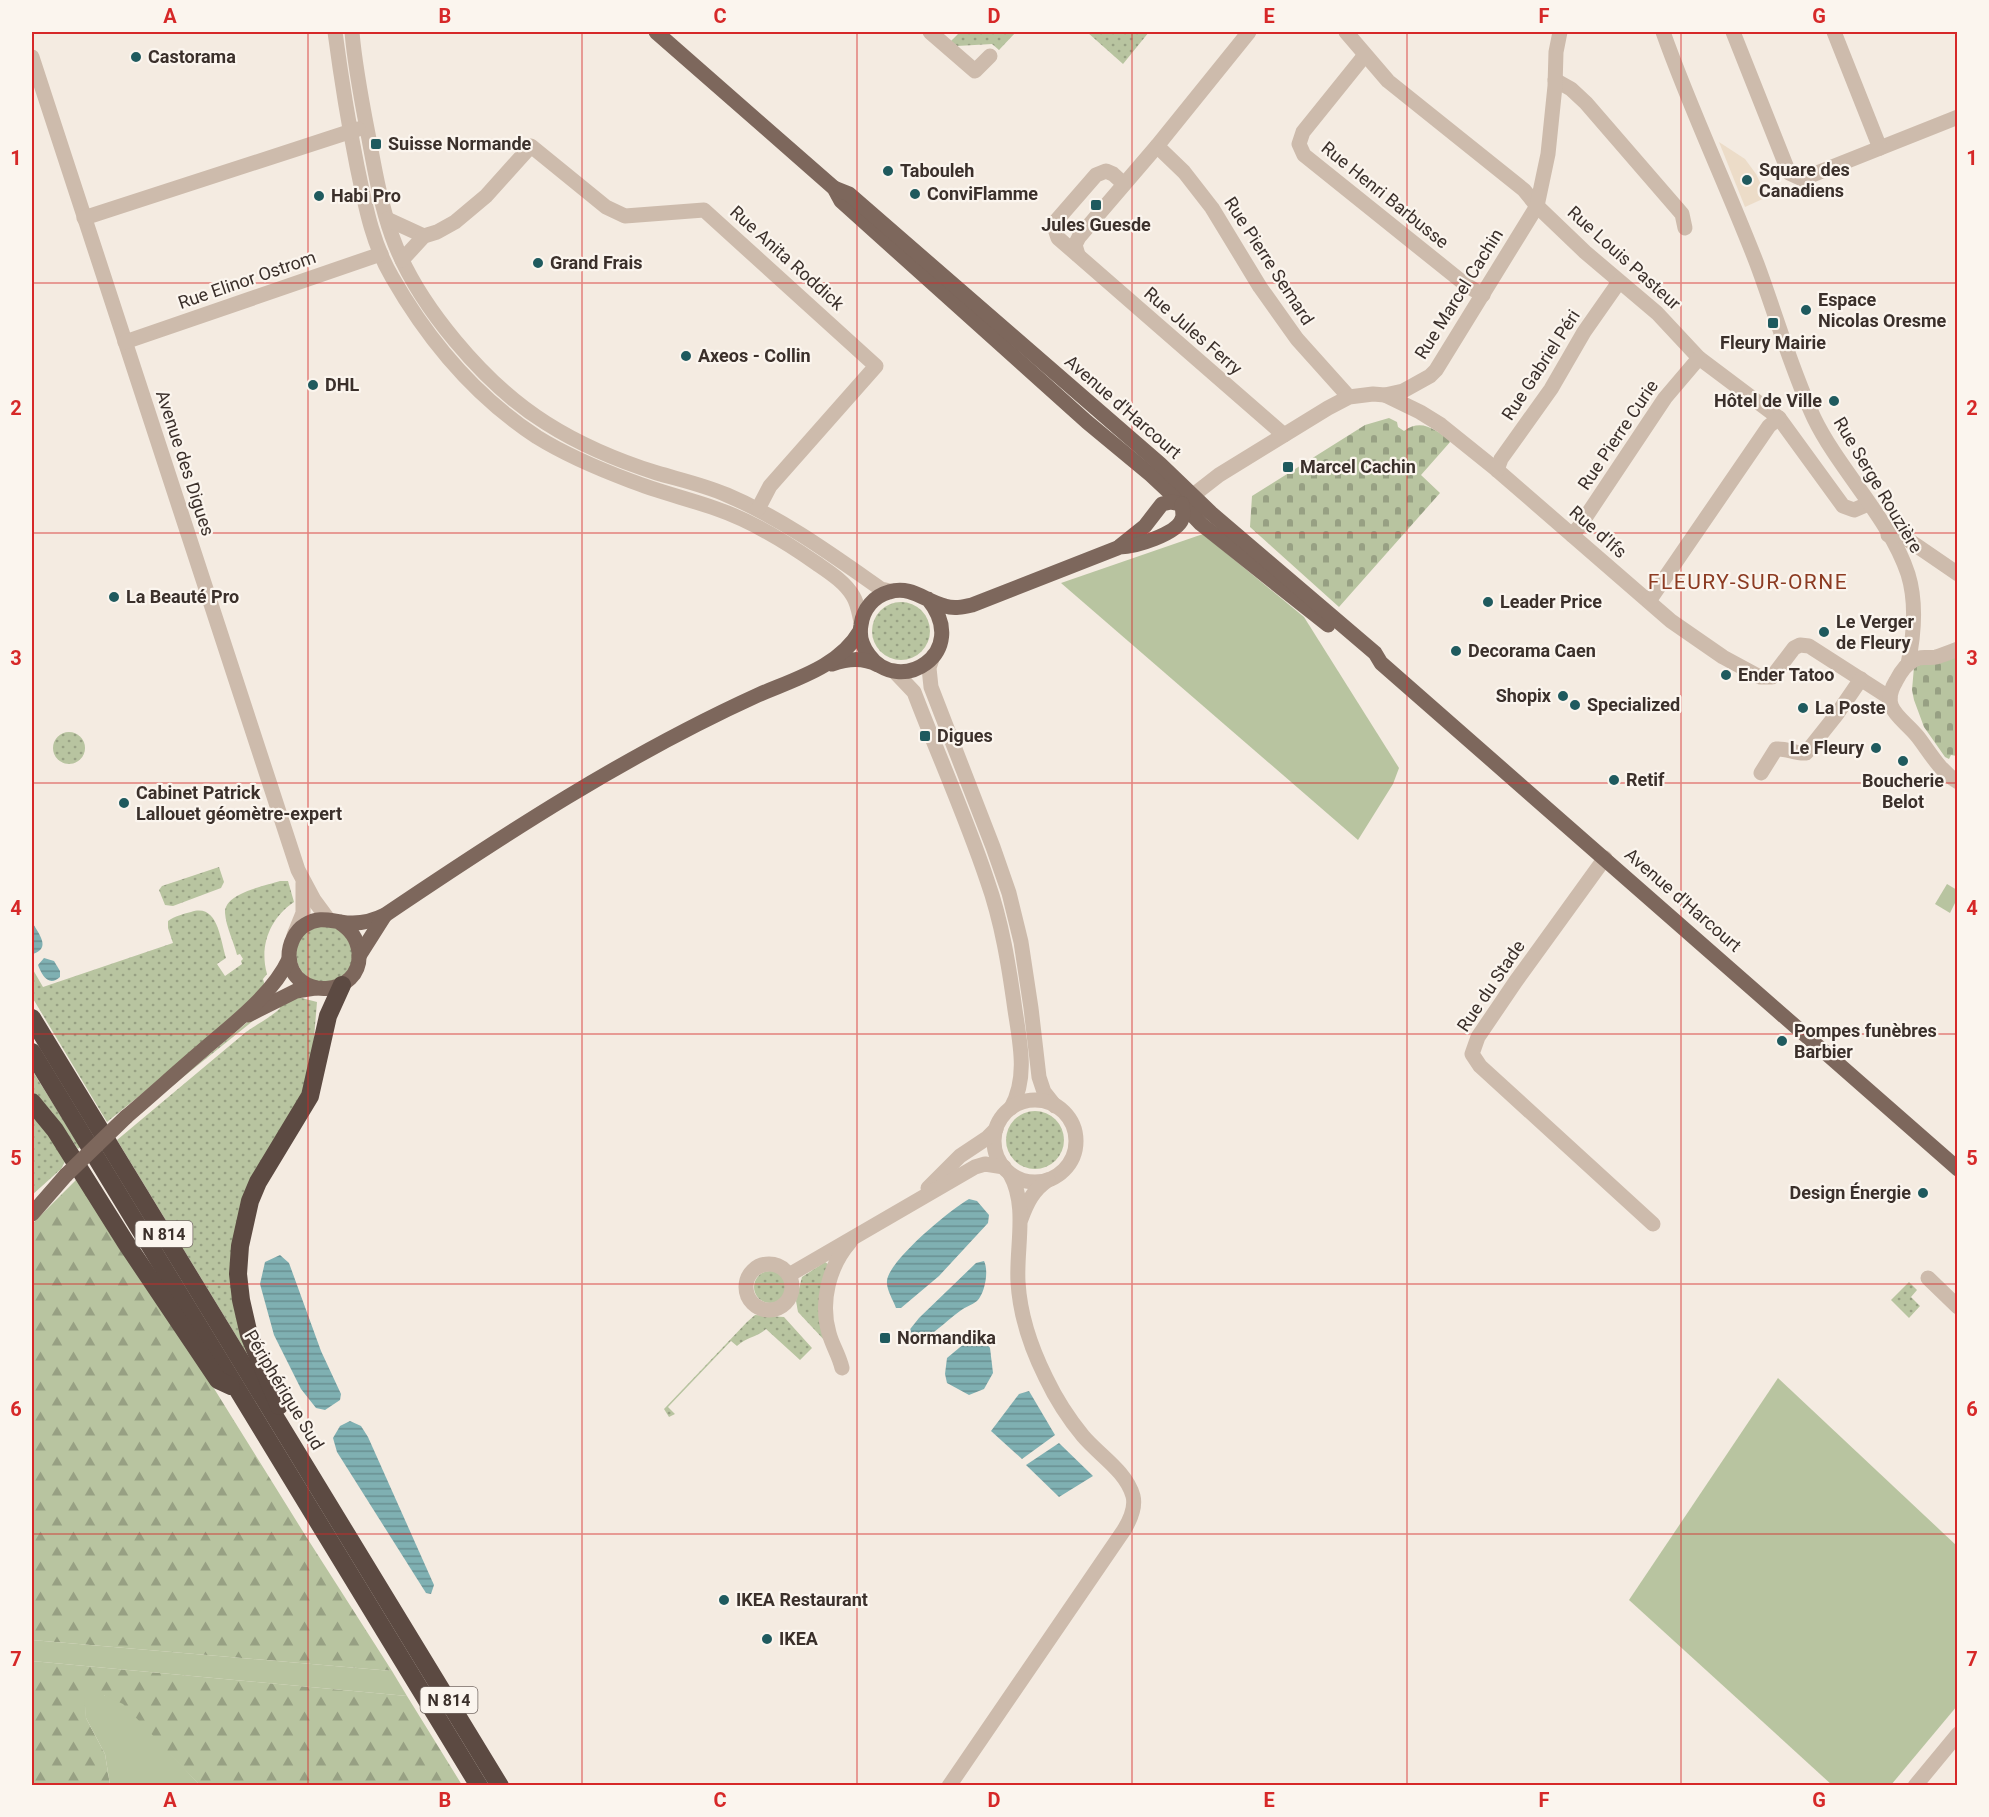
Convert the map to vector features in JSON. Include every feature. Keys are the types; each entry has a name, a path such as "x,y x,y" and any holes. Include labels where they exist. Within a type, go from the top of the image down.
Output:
{"highway":[{"name":"N 814","path":"296,1450 249,1335 238,1274 240,1246 250,1201 258,1182 310,1096 328,1016 342,985"},
{"name":"Périphérique Sud","path":"32,1018 500,1785"},
{"name":"N 814","path":"32,1052 479,1785"},
{"name":"N 814","path":"32,1102 58,1135 120,1235 218,1380 237,1388"}],"main road":[{"name":"Avenue d'Harcourt","path":"656,32 834,188 849,194 1160,464 1210,531 1371,659 1382,663 1958,1169"},
{"name":"Avenue d'Harcourt","path":"834,188 841,201 1087,422 1187,500"},
{"path":"942,632 959,613 972,605 1120,547 1134,545 1156,537 1178,525 1183,518 1187,500 1162,504 1145,526 1120,547"},
{"path":"826,665 847,650 861,626 869,605 879,596 890,591 912,591 952,608 972,605"},
{"path":"32,1214 66,1175 126,1117 235,1022 269,988 285,968 293,937 300,928 318,920 371,922 385,915 487,846 613,768 730,708 826,665 844,660 863,659 894,671 916,669 933,656 941,640 940,619 937,610 928,599"},
{"path":"861,626 863,646 879,665"},
{"path":"359,956 385,915"},
{"path":"235,1022 296,991 315,988 330,989 342,985 351,977 356,969 359,956 358,945 347,927 334,921"},
{"path":"289,959 299,979 315,988"},
{"path":"32,1202 66,1175"}],"street":[{"path":"335,32 341,80 364,206 391,276 424,328 450,360 476,389 506,415 537,437 589,464 652,489 719,510 755,526 809,558 841,582 854,597 861,626"},
{"path":"352,32 360,95 392,237 402,260 438,318 487,377 546,423 621,459 657,473 694,483 758,509 800,533 881,589 890,591"},
{"path":"666,32 682,54"},
{"path":"930,32 975,71 990,56"},
{"path":"1078,255 1075,244 1079,237 1157,146 1249,32"},
{"name":"Rue Louis Pasteur","path":"1346,32 1388,81 1524,190 1537,206 1619,282 1658,313 1699,358 1779,418 1843,507 1854,510 1868,504"},
{"name":"Rue Marcel Cachin","path":"1187,500 1225,471 1349,397 1385,395 1403,391 1433,373 1537,206 1548,154 1556,52 1560,32"},
{"name":"Rue Serge Rouzière","path":"1663,32 1681,83 1756,264 1811,412 1888,535 1904,565 1912,591 1913,623 1908,664"},
{"path":"1732,32 1792,176 1802,179 1958,117"},
{"path":"1834,32 1880,148"},
{"name":"Rue Henri Barbusse","path":"1365,54 1303,132 1299,144 1304,156 1466,285 1483,295"},
{"name":"Avenue des Digues","path":"32,57 303,880"},
{"path":"1555,80 1571,89 1587,103 1682,214 1685,228"},
{"path":"84,218 360,128 368,164 377,177"},
{"name":"Rue Anita Roddick","path":"402,260 424,236 455,222 486,196 531,146 606,207 625,216 704,210 876,366 770,486 758,509"},
{"name":"Rue Pierre Semard","path":"1157,146 1178,166 1212,208 1260,287 1291,331 1349,397"},
{"name":"Rue Jules Ferry","path":"1124,184 1106,171 1096,175 1056,221 1054,226 1058,238 1284,435"},
{"path":"387,219 424,236"},
{"name":"Rue Elinor Ostrom","path":"125,342 381,254"},
{"name":"Rue Gabriel Péri","path":"1497,470 1501,459 1551,388 1584,332 1619,282"},
{"name":"Rue Pierre Curie","path":"1572,535 1665,398 1699,358"},
{"name":"Rue d'Ifs","path":"1385,395 1441,425 1497,470 1671,621 1724,657 1760,677 1772,677 1794,648 1800,645 1809,646 1890,698"},
{"path":"1649,601 1769,426 1779,418"},
{"path":"1888,535 1904,537 1958,574"},
{"path":"1958,649 1935,657 1917,658 1908,664 1891,689 1890,698 1891,708 1895,713 1920,739 1938,766 1958,782"},
{"path":"933,656 929,669 931,687 1009,893 1021,942 1032,1008 1038,1077 1044,1092 1070,1120 1074,1132 1075,1145 1072,1159 1062,1172 1036,1190 1020,1225"},
{"path":"894,671 914,692 988,882 1009,973 1021,1065 1020,1089 1011,1108 999,1121 994,1137 996,1153 1018,1195 1020,1225 1017,1265 1020,1300 1033,1350 1053,1391 1074,1424 1097,1452 1123,1477 1133,1501 1132,1514 1126,1527 949,1785"},
{"path":"1761,773 1776,749 1786,748 1797,754 1806,753 1861,679"},
{"name":"Rue du Stade","path":"1605,858 1478,1037 1472,1054 1480,1066 1653,1224"},
{"path":"303,880 314,900 334,921"},
{"path":"293,937 303,913 303,880"},
{"path":"1011,1108 1027,1101 1055,1106"},
{"path":"915,1200 960,1156 987,1138 996,1129"},
{"path":"789,1275 979,1165 991,1164 1016,1178 1032,1182 1048,1180"},
{"path":"842,1368 828,1330 827,1296 830,1278 839,1259 847,1245 859,1233"},
{"path":"1928,1278 1958,1307"},
{"path":"1915,1785 1958,1734"}],"green space":[{"path":"960,32 1016,32 999,50 992,44 957,46 951,41"},
{"path":"1087,32 1149,32 1123,64"},
{"path":"1389,418 1397,422 1398,427 1404,431 1417,426 1428,427 1451,441 1421,475 1440,493 1339,607 1250,527 1252,496 1365,425"},
{"path":"1203,534 1304,617 1399,768 1393,784 1358,840 1061,583"},
{"path":"895,602 907,602 922,610 930,625 930,637 922,652 907,660 895,660 880,652 872,637 872,625 880,610"},
{"path":"1957,652 1957,756 1951,755 1949,759 1945,757 1924,727 1912,690 1914,667"},
{"path":"69,732 80,737 85,748 80,759 69,764 58,759 53,748 58,737"},
{"path":"219,867 224,882 221,888 173,906 165,905 159,890 162,886"},
{"path":"280,881 288,881 294,902 279,916 268,934 264,953 267,974 263,979 265,986 185,1059 107,1122 32,997 32,968 43,987 173,943 168,921 182,914 200,911 207,913 216,924 226,958 217,964 225,976 242,964 243,959 240,954 237,955 228,929 226,906 246,891"},
{"path":"1947,884 1957,890 1957,899 1950,913 1935,904"},
{"path":"325,925 341,930 349,938 354,954 349,970 341,978 325,983 309,978 301,970 296,954 301,938 309,930"},
{"path":"298,997 317,1002 311,1074 234,1245 254,1365 117,1140 246,1032 278,1011 279,1004"},
{"path":"257,1014 258,1017 167,1090"},
{"path":"32,1070 80,1147 78,1149 52,1112 32,1091"},
{"path":"32,1110 67,1158 61,1169 32,1195"},
{"path":"1035,1111 1046,1113 1059,1124 1064,1140 1062,1151 1051,1164 1035,1169 1024,1167 1011,1156 1006,1140 1008,1129 1019,1116"},
{"path":"77,1179 205,1374 392,1671 32,1640 32,1224"},
{"path":"825,1262 828,1264 826,1342 798,1312 796,1301 802,1277"},
{"path":"770,1271 781,1276 786,1287 781,1298 770,1303 759,1298 754,1287 759,1276"},
{"path":"1909,1282 1917,1290 1911,1297 1920,1306 1909,1318 1891,1300"},
{"path":"755,1315 784,1317 812,1348 800,1360 766,1329 737,1346 731,1341 668,1407 675,1414 669,1417 664,1409"},
{"path":"1778,1378 1957,1546 1957,1706 1891,1785 1832,1785 1629,1600"},
{"path":"32,1640 392,1671 407,1696 32,1661"},
{"path":"32,1661 407,1696 462,1785 200,1785 146,1730 104,1695 85,1695 86,1718 105,1754 110,1785 32,1785"},
{"path":"84,1695 104,1695 123,1704 200,1785 110,1785 105,1754 86,1718"}],"shaded area":[{"name":"Square des Canadiens","path":"1719,142 1745,159 1756,174 1767,197 1745,207"}],"water":[{"path":"32,922 43,944 39,951 33,954"},
{"path":"44,958 54,961 60,971 60,977 56,980 46,979 42,973 38,965"},
{"path":"969,1199 977,1201 989,1215 988,1223 939,1276 901,1308 896,1308 887,1284 890,1272 922,1236"},
{"path":"280,1255 289,1263 321,1351 341,1394 340,1400 325,1410 316,1408 301,1389 274,1335 260,1284 265,1262"},
{"path":"984,1261 985,1282 977,1301 914,1344 907,1333 919,1318 976,1263"},
{"path":"982,1338 990,1348 993,1373 984,1389 969,1395 947,1383 945,1374 947,1358 965,1343"},
{"path":"1029,1391 1055,1435 1022,1459 991,1431 1019,1394"},
{"path":"350,1421 361,1426 368,1437 434,1585 431,1594 426,1593 337,1452 333,1438 340,1426"},
{"path":"1059,1443 1093,1476 1059,1497 1026,1465"}],"place":[{"name":"Castorama","path":"136,57"},
{"name":"Suisse Normande","path":"376,144"},
{"name":"Tabouleh","path":"888,171"},
{"name":"Square des Canadiens","path":"1747,180"},
{"name":"ConviFlamme","path":"915,194"},
{"name":"Habi Pro","path":"319,196"},
{"name":"Jules Guesde","path":"1096,205"},
{"name":"Grand Frais","path":"538,263"},
{"name":"Espace Nicolas Oresme","path":"1806,310"},
{"name":"Fleury Mairie","path":"1773,323"},
{"name":"Axeos - Collin","path":"686,356"},
{"name":"DHL","path":"313,385"},
{"name":"Hôtel de Ville","path":"1834,401"},
{"name":"Marcel Cachin","path":"1288,467"},
{"name":"La Beauté Pro","path":"114,597"},
{"name":"Leader Price","path":"1488,602"},
{"name":"Le Verger de Fleury","path":"1824,632"},
{"name":"Decorama Caen","path":"1456,651"},
{"name":"Ender Tatoo","path":"1726,675"},
{"name":"Shopix","path":"1563,696"},
{"name":"Specialized","path":"1575,705"},
{"name":"La Poste","path":"1803,708"},
{"name":"Digues","path":"925,736"},
{"name":"Le Fleury","path":"1876,748"},
{"name":"Boucherie Belot","path":"1903,761"},
{"name":"Retif","path":"1614,780"},
{"name":"Cabinet Patrick Lallouet géomètre-expert","path":"124,803"},
{"name":"Pompes funèbres Barbier","path":"1782,1041"},
{"name":"Design Énergie","path":"1923,1193"},
{"name":"Normandika","path":"885,1338"},
{"name":"IKEA Restaurant","path":"724,1600"},
{"name":"IKEA","path":"767,1639"}],"district":[{"name":"FLEURY-SUR-ORNE","path":"1748,582"}]}
